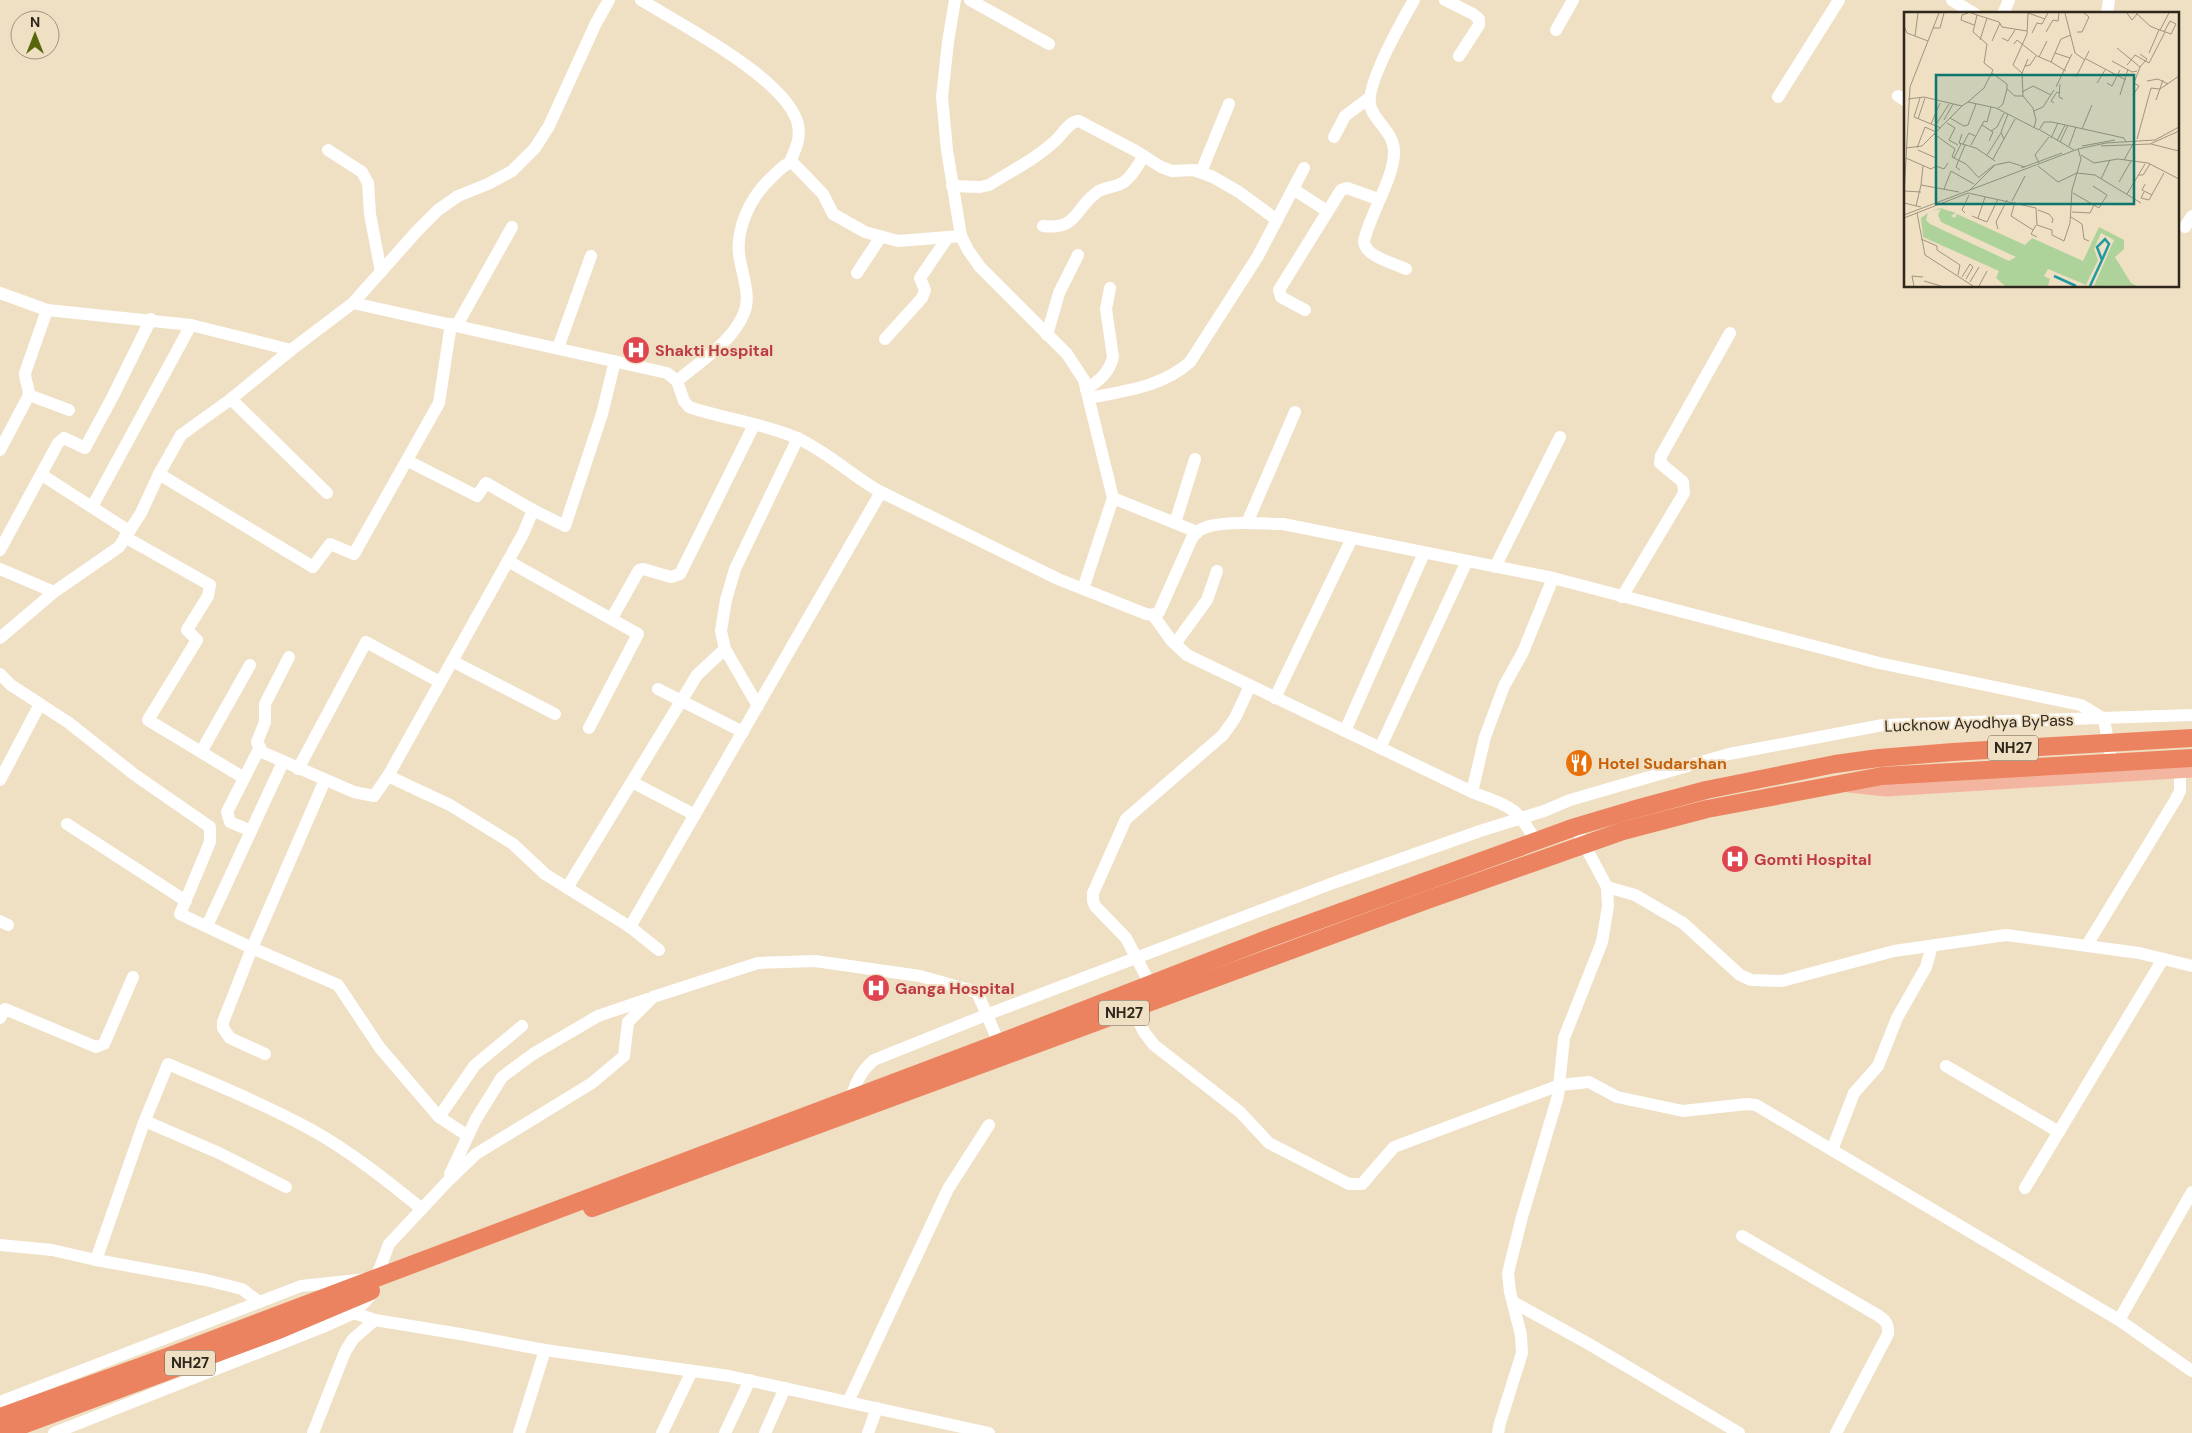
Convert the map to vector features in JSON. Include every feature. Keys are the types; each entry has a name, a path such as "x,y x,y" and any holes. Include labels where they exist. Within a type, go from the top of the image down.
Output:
{"highway":[{"name":"NH27","path":"1,1433 281,1329 377,1283 851,1098 1275,936 1575,827 1706,790 1835,764 1925,754 2192,738"},
{"name":"NH27","path":"0,1417 377,1283 1133,1010 1427,900 1623,831 1707,809 1882,776 2188,766"}],"main road":[{"path":"1832,784 1886,789 2114,775 2188,766"}],"street":[{"path":"0,637 54,592 119,547 141,513 159,474 181,435 231,399 291,350 354,303 417,231 448,202 512,171 535,148 549,126 596,23 609,0"},
{"path":"641,0 748,67 787,101 794,113 799,135 790,162 766,182 744,217 739,249 746,305 739,324 732,334 677,381"},
{"path":"956,0 948,42 942,97 952,186 961,236 980,267 1074,363 1087,393 1113,498 1083,589"},
{"path":"970,0 999,14 1049,44"},
{"path":"1406,269 1376,256 1364,245 1365,234 1388,178 1394,151 1389,134 1373,115 1369,98 1378,72 1414,0"},
{"path":"1445,0 1479,19 1479,25 1459,56"},
{"path":"1556,30 1573,0"},
{"path":"1778,97 1839,0"},
{"path":"1952,0 1972,12"},
{"path":"2004,12 2009,0"},
{"path":"1334,136 1345,116 1369,98"},
{"path":"1200,172 1229,104"},
{"path":"952,186 980,187 989,184 1039,155 1074,121 1084,123 1161,167 1172,171 1189,169 1200,172 1239,192 1277,220"},
{"path":"328,150 356,167 365,176 368,183 372,226 381,272"},
{"path":"1043,226 1054,228 1068,224 1097,192 1124,182 1144,156"},
{"path":"790,162 823,194 833,214 865,232 880,238 898,241 961,236"},
{"path":"1087,393 1163,381 1179,372 1190,362 1258,256 1304,168"},
{"path":"1305,310 1281,297 1279,290 1327,211 1343,188 1378,199"},
{"path":"1293,189 1327,211"},
{"path":"159,474 313,567 330,544 354,554 439,403 454,325 512,227"},
{"path":"885,339 922,298 925,290 920,278 948,237"},
{"path":"857,273 880,238"},
{"path":"1047,335 1060,293 1078,255"},
{"path":"558,348 590,256"},
{"path":"1087,393 1105,375 1113,357 1106,308 1110,288"},
{"path":"0,293 48,310 151,319 191,325 291,350"},
{"path":"354,303 667,373 677,381 684,401 689,406 798,438 838,461 870,486 881,492 1058,580 1146,614 1153,615 1159,612 1197,532 1208,526 1247,523 1283,524 1553,578 1622,598 1879,662 2082,705 2104,719 2114,775"},
{"path":"0,450 29,395 25,373 48,310"},
{"path":"0,550 58,443 64,438 85,448 151,319"},
{"path":"92,506 191,325"},
{"path":"1622,598 1684,493 1682,482 1660,463 1661,456 1730,333"},
{"path":"408,461 477,496 486,483 565,526 602,414 615,361"},
{"path":"29,395 69,410"},
{"path":"231,399 327,493"},
{"path":"1247,523 1295,412"},
{"path":"612,618 639,570 643,569 671,577 680,574 754,425"},
{"path":"1495,567 1560,437"},
{"path":"758,706 725,649 721,631 726,600 735,569 798,438"},
{"path":"1175,522 1195,459"},
{"path":"42,475 92,506 127,534 210,585 208,596 187,630 197,640 148,720 244,778"},
{"path":"630,927 881,492"},
{"path":"1113,498 1197,532"},
{"path":"289,657 265,704 266,722 257,742 262,752 354,792 374,796 388,776 508,561 523,534 533,510"},
{"path":"1275,698 1352,538"},
{"path":"1345,731 1424,553"},
{"path":"508,561 638,634 589,728"},
{"path":"1380,748 1467,561"},
{"path":"0,569 54,592"},
{"path":"1175,644 1207,600 1217,571"},
{"path":"1472,792 1485,737 1504,686 1523,652 1553,578"},
{"path":"1153,615 1175,644 1187,655 1472,792 1506,806 1522,818 1535,840"},
{"path":"298,769 366,642 440,682"},
{"path":"567,888 697,675 725,649"},
{"path":"452,661 554,714"},
{"path":"201,752 250,665"},
{"path":"0,674 11,685 69,723 135,775 210,827 210,842 180,914 252,948 338,985 380,1048 439,1117 468,1136"},
{"path":"1150,984 1126,938 1093,901 1093,893 1126,819 1223,735 1236,718 1250,686"},
{"path":"658,690 743,732"},
{"path":"0,780 40,704"},
{"name":"Lucknow Ayodhya ByPass","path":"851,1098 856,1081 864,1068 874,1060 986,1015 1333,883 1480,831 1570,800 1729,754 1864,728 1893,725 2192,715"},
{"path":"251,831 230,822 227,812 260,747"},
{"path":"206,926 283,762"},
{"path":"2087,945 2176,799 2188,766"},
{"path":"388,776 450,806 505,840 545,874 630,927 659,950"},
{"path":"265,1054 230,1038 223,1028 223,1022 252,948 325,780"},
{"path":"632,782 695,815"},
{"path":"67,824 186,901"},
{"path":"1498,1433 1522,1353 1522,1336 1508,1273 1522,1217 1556,1105 1560,1085 1564,1038 1602,942 1608,906 1607,887 1575,827"},
{"path":"1607,887 1635,895 1683,923 1740,975 1751,980 1782,982 1873,956 2006,935 2087,945 2192,966"},
{"path":"1832,1150 1854,1093 1878,1066 1897,1018 1926,968 1932,946"},
{"path":"2025,1188 2163,959"},
{"path":"447,1182 468,1136 502,1078 533,1054 598,1016 758,963 815,961 920,976 977,992 999,1043"},
{"path":"0,1018 5,1009 96,1047 104,1044 133,977"},
{"path":"54,1433 296,1338 354,1313 377,1283 389,1244 447,1182 476,1154 592,1083 624,1056 628,1022 653,997"},
{"path":"1133,1010 1144,1032 1154,1045 1240,1112 1270,1143 1349,1184 1362,1184 1394,1146 1560,1085 1589,1082 1617,1097 1683,1111 1747,1104 1756,1105 2119,1320 2192,1371"},
{"path":"439,1117 475,1065 522,1026"},
{"path":"96,1260 145,1121 168,1064 249,1099 311,1130 373,1169 422,1209"},
{"path":"1946,1066 2059,1132"},
{"path":"145,1121 219,1153 286,1188"},
{"path":"848,1402 948,1189 989,1125"},
{"path":"2119,1320 2192,1192"},
{"path":"1742,1236 1886,1320 1889,1327 1888,1334 1836,1433"},
{"path":"0,1245 52,1250 206,1280 242,1289 259,1302"},
{"path":"0,1402 301,1286 377,1283"},
{"path":"1513,1302 1589,1344 1739,1433"},
{"path":"354,1313 375,1320 545,1350 750,1380 989,1433"},
{"path":"313,1433 353,1339 375,1320"},
{"path":"519,1433 545,1350"},
{"path":"662,1433 692,1371"},
{"path":"725,1433 750,1380"},
{"path":"766,1433 785,1388"},
{"path":"868,1433 877,1408"}],"place":[{"name":"Shakti Hospital","path":"636,350"},
{"name":"Hotel Sudarshan","path":"1579,763"},
{"name":"Gomti Hospital","path":"1735,859"},
{"name":"Ganga Hospital","path":"876,988"}]}
